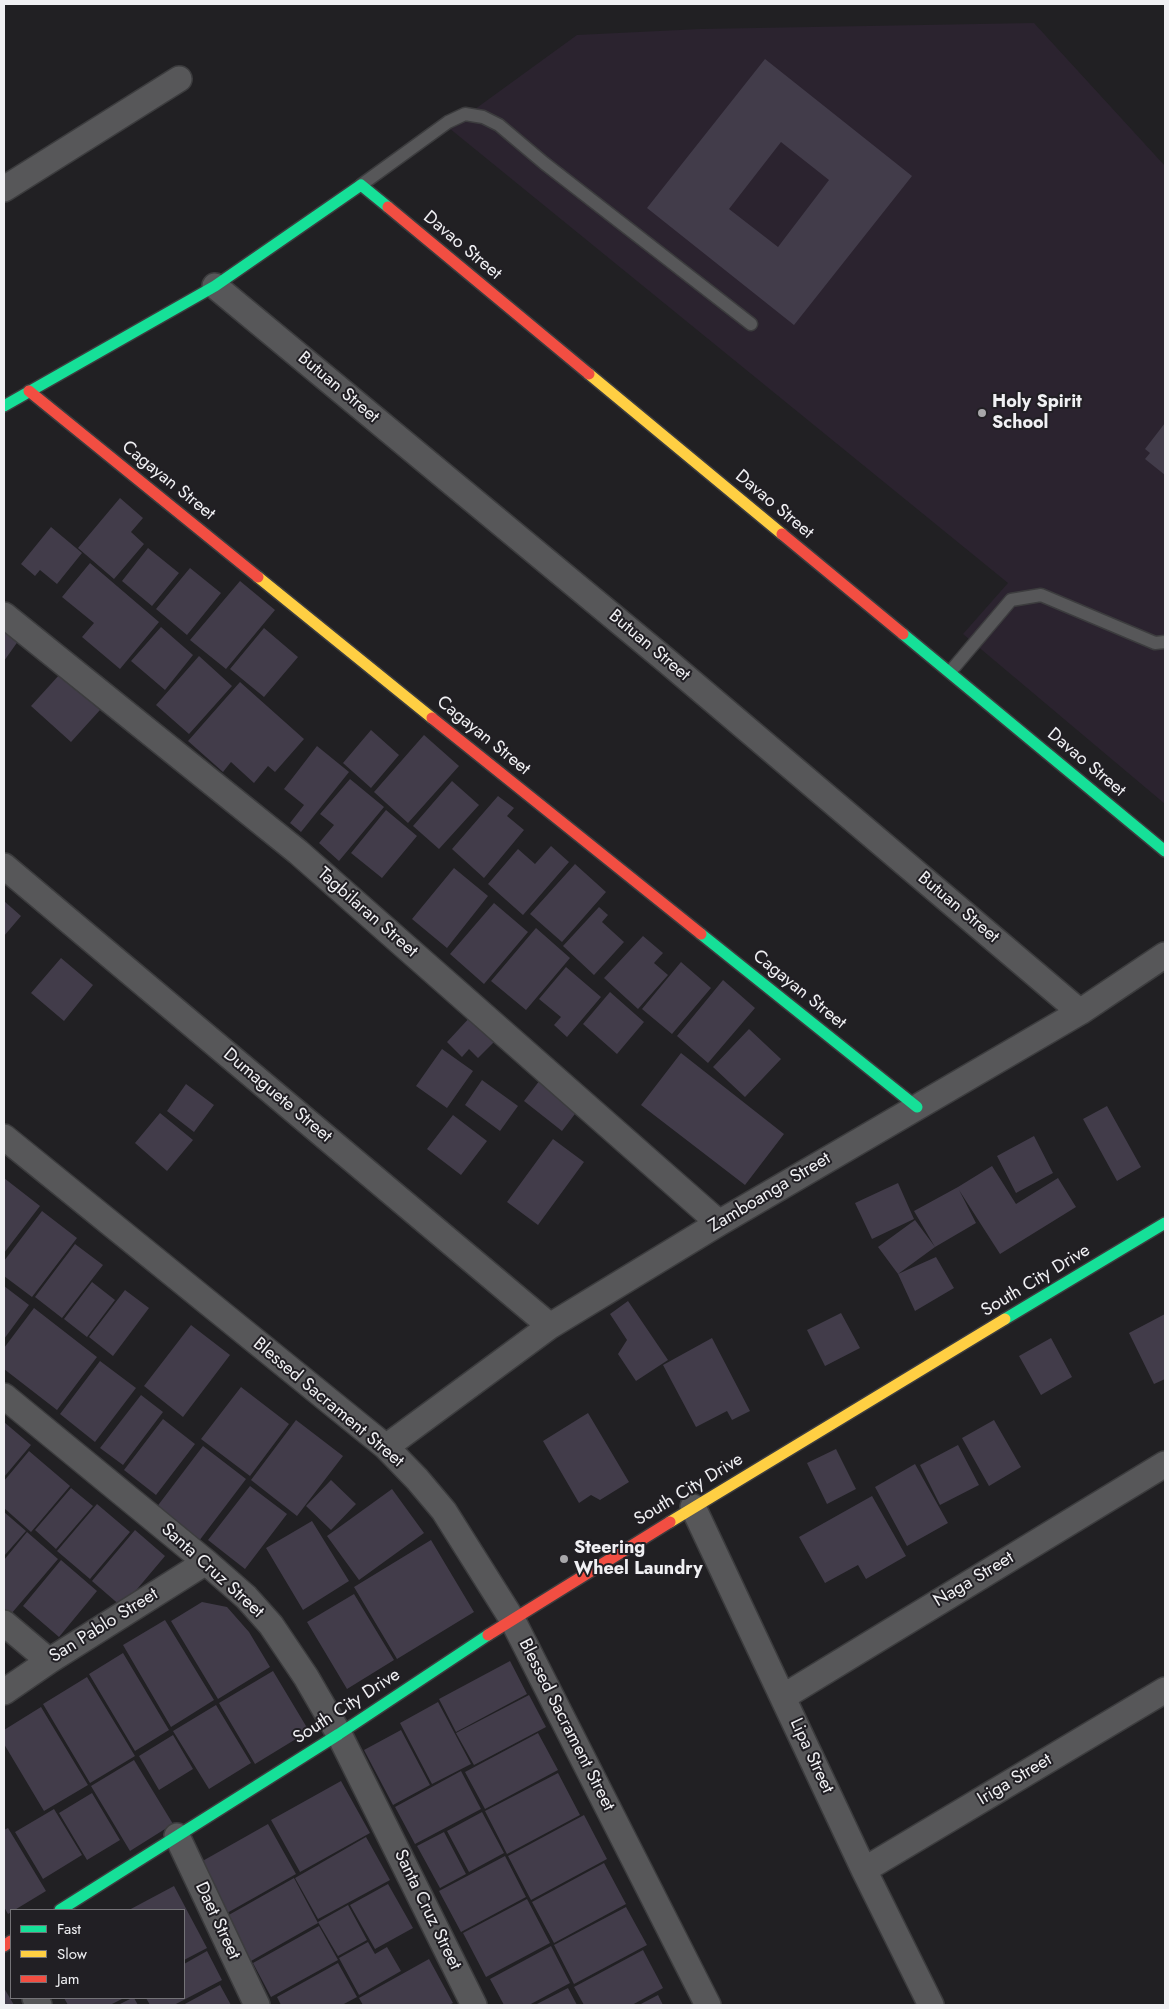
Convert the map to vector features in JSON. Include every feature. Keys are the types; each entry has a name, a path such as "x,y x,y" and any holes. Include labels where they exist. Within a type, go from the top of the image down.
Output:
{"street":[{"path":"4,189 179,79"},
{"path":"4,406 215,286 361,185"},
{"name":"Davao Street","path":"361,185 1165,851"},
{"name":"Butuan Street","path":"215,286 668,662 1080,1012"},
{"name":"Cagayan Street","path":"29,391 917,1107"},
{"name":"Tagbilaran Street","path":"4,615 298,852 719,1223"},
{"name":"Dumaguete Street","path":"4,866 550,1326"},
{"name":"Zamboanga Street","path":"386,1447 550,1326 719,1223 1080,1012 1165,955"},
{"name":"Blessed Sacrament Street","path":"4,1137 386,1447 444,1510 512,1619 708,2005"},
{"name":"South City Drive","path":"62,1909 339,1734 512,1619 693,1506 1165,1224"},
{"name":"Santa Cruz Street","path":"4,1396 206,1562 246,1597 271,1625 306,1677 339,1734 474,2005"},
{"name":"Naga Street","path":"783,1697 1165,1464"},
{"name":"Lipa Street","path":"693,1506 864,1870 931,2005"},
{"name":"San Pablo Street","path":"4,1692 49,1661 206,1562"},
{"path":"4,1623 49,1661"},
{"name":"Iriga Street","path":"864,1870 1165,1690"},
{"name":"Daet Street","path":"177,1836 257,2005"}],"lane":[{"path":"361,185 448,122 464,114 483,117 500,125 544,163 751,324"},
{"path":"950,672 1011,600 1041,595 1155,643 1165,642"}],"shaded area":[{"name":"Holy Spirit School","path":"1034,23 1165,166 1165,804 963,634 1008,583 449,128 577,35 700,29"}],"building":[{"path":"765,59 912,176 794,325 647,208","holes":["781,142 829,180 778,247 729,209"]},
{"path":"1165,423 1165,475 1145,459 1150,453 1145,449"},
{"path":"120,498 143,518 131,532 144,544 114,579 78,548"},
{"path":"51,527 82,553 57,584 40,570 35,576 21,564"},
{"path":"148,548 179,573 152,606 122,581"},
{"path":"90,563 159,622 120,669 82,637 94,623 62,597"},
{"path":"190,568 221,593 187,635 156,609"},
{"path":"240,581 275,610 226,669 190,640"},
{"path":"4,624 21,637 4,661"},
{"path":"161,627 193,655 165,690 131,661"},
{"path":"264,628 298,657 264,697 230,669"},
{"path":"199,656 232,686 189,734 156,705"},
{"path":"60,674 100,710 71,742 31,706"},
{"path":"240,682 304,739 275,772 268,766 254,783 231,762 223,772 188,741"},
{"path":"371,730 399,755 371,788 343,763"},
{"path":"424,735 459,766 408,823 374,792"},
{"path":"317,746 349,772 301,832 290,823 304,805 284,789"},
{"path":"350,779 384,807 339,861 319,843 334,825 320,814"},
{"path":"452,781 479,805 439,849 413,826"},
{"path":"498,796 514,808 507,816 524,830 484,878 452,849"},
{"path":"386,810 417,836 382,878 351,853"},
{"path":"551,846 569,862 523,915 488,884 518,849 535,864"},
{"path":"575,864 606,892 562,942 530,914"},
{"path":"454,868 488,896 447,948 412,919"},
{"path":"4,901 21,916 4,936"},
{"path":"494,903 528,932 484,984 450,954"},
{"path":"599,907 608,915 602,922 624,942 594,975 563,946"},
{"path":"536,928 570,958 526,1010 491,981"},
{"path":"643,936 663,953 654,963 668,975 638,1009 604,978"},
{"path":"61,958 93,985 64,1021 31,993"},
{"path":"681,962 711,988 672,1034 642,1009"},
{"path":"566,967 601,997 567,1037 554,1025 561,1017 539,999"},
{"path":"723,980 755,1008 708,1063 677,1036"},
{"path":"610,992 644,1022 617,1054 583,1024"},
{"path":"472,1015 497,1039 478,1058 469,1049 462,1057 447,1042"},
{"path":"749,1029 781,1059 745,1097 713,1067"},
{"path":"442,1049 473,1071 447,1108 416,1086"},
{"path":"681,1053 784,1134 745,1185 641,1105"},
{"path":"543,1076 581,1106 562,1131 524,1101"},
{"path":"482,1080 518,1106 500,1131 465,1105"},
{"path":"186,1084 214,1105 194,1132 167,1111"},
{"path":"1107,1106 1141,1167 1117,1181 1083,1119"},
{"path":"160,1113 193,1140 167,1171 135,1143"},
{"path":"453,1115 487,1141 461,1175 427,1149"},
{"path":"1034,1136 1053,1173 1016,1193 997,1156"},
{"path":"553,1139 584,1162 538,1225 507,1202"},
{"path":"992,1166 1016,1204 1058,1178 1076,1207 1000,1254 959,1190 976,1223 935,1247 914,1211"},
{"path":"4,1178 40,1206 4,1253"},
{"path":"898,1183 914,1219 872,1239 855,1203"},
{"path":"42,1211 77,1238 32,1297 4,1276 4,1261"},
{"path":"915,1220 935,1247 898,1274 878,1247"},
{"path":"75,1244 103,1265 62,1318 35,1297"},
{"path":"936,1257 954,1288 915,1311 898,1274"},
{"path":"92,1282 115,1300 87,1337 64,1319"},
{"path":"4,1286 29,1305 4,1339"},
{"path":"125,1290 149,1308 113,1356 89,1337"},
{"path":"628,1301 668,1360 636,1381 618,1354 627,1340 610,1314"},
{"path":"34,1308 97,1357 57,1410 4,1369 4,1348"},
{"path":"841,1313 860,1348 825,1366 807,1330"},
{"path":"1165,1314 1165,1379 1154,1384 1129,1333"},
{"path":"191,1325 230,1355 183,1417 144,1386"},
{"path":"712,1338 750,1411 732,1420 727,1411 696,1427 663,1365"},
{"path":"1051,1338 1072,1377 1041,1395 1019,1356"},
{"path":"100,1361 136,1388 95,1442 60,1414"},
{"path":"241,1387 289,1424 250,1476 201,1439"},
{"path":"141,1395 163,1412 123,1465 100,1448"},
{"path":"588,1413 629,1482 600,1500 591,1495 579,1503 543,1441"},
{"path":"163,1419 195,1444 156,1495 124,1470"},
{"path":"296,1420 343,1456 297,1516 251,1480"},
{"path":"994,1420 1021,1467 989,1486 962,1438"},
{"path":"4,1422 31,1445 4,1477"},
{"path":"958,1445 979,1485 940,1505 920,1465"},
{"path":"203,1446 246,1479 199,1541 156,1508"},
{"path":"836,1449 856,1489 827,1504 807,1463"},
{"path":"29,1451 70,1486 31,1532 4,1508 4,1481"},
{"path":"915,1464 948,1523 907,1546 875,1487"},
{"path":"331,1480 356,1504 331,1530 306,1506"},
{"path":"250,1486 287,1514 245,1569 208,1540"},
{"path":"71,1488 93,1506 56,1549 35,1530"},
{"path":"392,1489 424,1533 359,1580 327,1536"},
{"path":"872,1496 906,1556 866,1579 858,1565 825,1583 799,1537"},
{"path":"97,1504 130,1532 90,1579 57,1551"},
{"path":"4,1512 26,1531 4,1556"},
{"path":"312,1521 349,1581 303,1610 266,1548"},
{"path":"135,1530 165,1556 122,1607 92,1581"},
{"path":"27,1532 58,1559 11,1614 4,1608 4,1560"},
{"path":"431,1540 474,1612 397,1659 354,1587"},
{"path":"61,1560 97,1591 59,1637 23,1606"},
{"path":"354,1594 394,1660 347,1689 307,1622"},
{"path":"202,1602 227,1607 249,1632 270,1667 218,1699 171,1621"},
{"path":"165,1620 214,1700 171,1727 123,1645"},
{"path":"123,1653 169,1730 135,1751 89,1674"},
{"path":"510,1661 527,1694 456,1732 439,1699"},
{"path":"273,1671 309,1731 255,1764 219,1703"},
{"path":"87,1677 135,1756 90,1783 43,1704"},
{"path":"529,1695 546,1727 474,1765 456,1733"},
{"path":"438,1702 471,1764 432,1784 400,1723"},
{"path":"216,1705 251,1763 209,1789 173,1731"},
{"path":"41,1707 88,1785 44,1811 4,1744 4,1730"},
{"path":"401,1730 430,1785 393,1805 364,1750"},
{"path":"538,1733 558,1770 485,1809 465,1772"},
{"path":"173,1735 193,1769 159,1790 139,1756"},
{"path":"134,1760 173,1824 130,1851 91,1786"},
{"path":"461,1771 481,1809 415,1844 395,1807"},
{"path":"558,1773 580,1815 507,1854 485,1811"},
{"path":"341,1781 370,1833 300,1872 271,1820"},
{"path":"92,1793 120,1840 87,1860 59,1813"},
{"path":"54,1809 82,1855 43,1879 15,1832"},
{"path":"482,1812 504,1853 469,1872 447,1831"},
{"path":"584,1815 607,1859 531,1900 508,1856"},
{"path":"268,1824 296,1874 227,1913 199,1863"},
{"path":"8,1828 46,1891 16,1909 10,1909 8,1914 4,1907 4,1830"},
{"path":"444,1832 466,1874 440,1888 417,1846"},
{"path":"366,1837 390,1880 318,1919 295,1878"},
{"path":"505,1856 526,1897 461,1932 439,1891"},
{"path":"604,1863 626,1904 554,1943 532,1902"},
{"path":"294,1878 318,1923 251,1961 227,1916"},
{"path":"388,1884 413,1928 375,1949 350,1905"},
{"path":"174,1886 207,1948 185,1959 185,1909 131,1909"},
{"path":"527,1899 550,1943 486,1977 463,1933"},
{"path":"348,1905 367,1940 338,1956 318,1922"},
{"path":"626,1907 647,1945 574,1984 554,1945"},
{"path":"319,1926 338,1960 271,1997 253,1963"},
{"path":"368,1942 375,1954 387,1947 401,1971 359,1995 339,1958"},
{"path":"551,1946 570,1983 529,2005 504,2005 490,1979"},
{"path":"643,1950 663,1988 632,2005 584,2005 574,1987"},
{"path":"207,1951 222,1980 174,2005 150,2005 147,1999 185,1999 185,1963"},
{"path":"429,1959 453,2003 449,2005 363,2005 359,1998"},
{"path":"338,1963 357,1997 342,2005 281,2005 277,1997"},
{"path":"220,1985 231,2005 183,2005"},
{"path":"4,1988 14,2005 4,2005"},
{"path":"568,1988 577,2005 535,2005"},
{"path":"658,1995 663,2005 639,2005"},
{"path":"65,1999 122,1999 110,2005 68,2005"},
{"path":"130,1999 135,1999 138,2005 118,2005"}],"traffic: fast":[{"path":"4,406 215,286 361,185 388,207"},
{"path":"903,634 1165,851"},
{"path":"701,934 917,1107"},
{"path":"1005,1319 1165,1223"},
{"path":"62,1909 339,1734 488,1635"}],"traffic: slow":[{"path":"589,374 782,534"},
{"path":"258,577 432,718"},
{"path":"670,1522 1005,1319"}],"traffic: jam":[{"path":"388,207 589,374"},
{"path":"29,391 258,577"},
{"path":"782,534 903,634"},
{"path":"432,718 701,934"},
{"path":"488,1635 670,1522"},
{"path":"4,1946 10,1942"}],"place":[{"name":"Holy Spirit School","path":"982,413"},
{"name":"Steering Wheel Laundry","path":"564,1559"}]}
